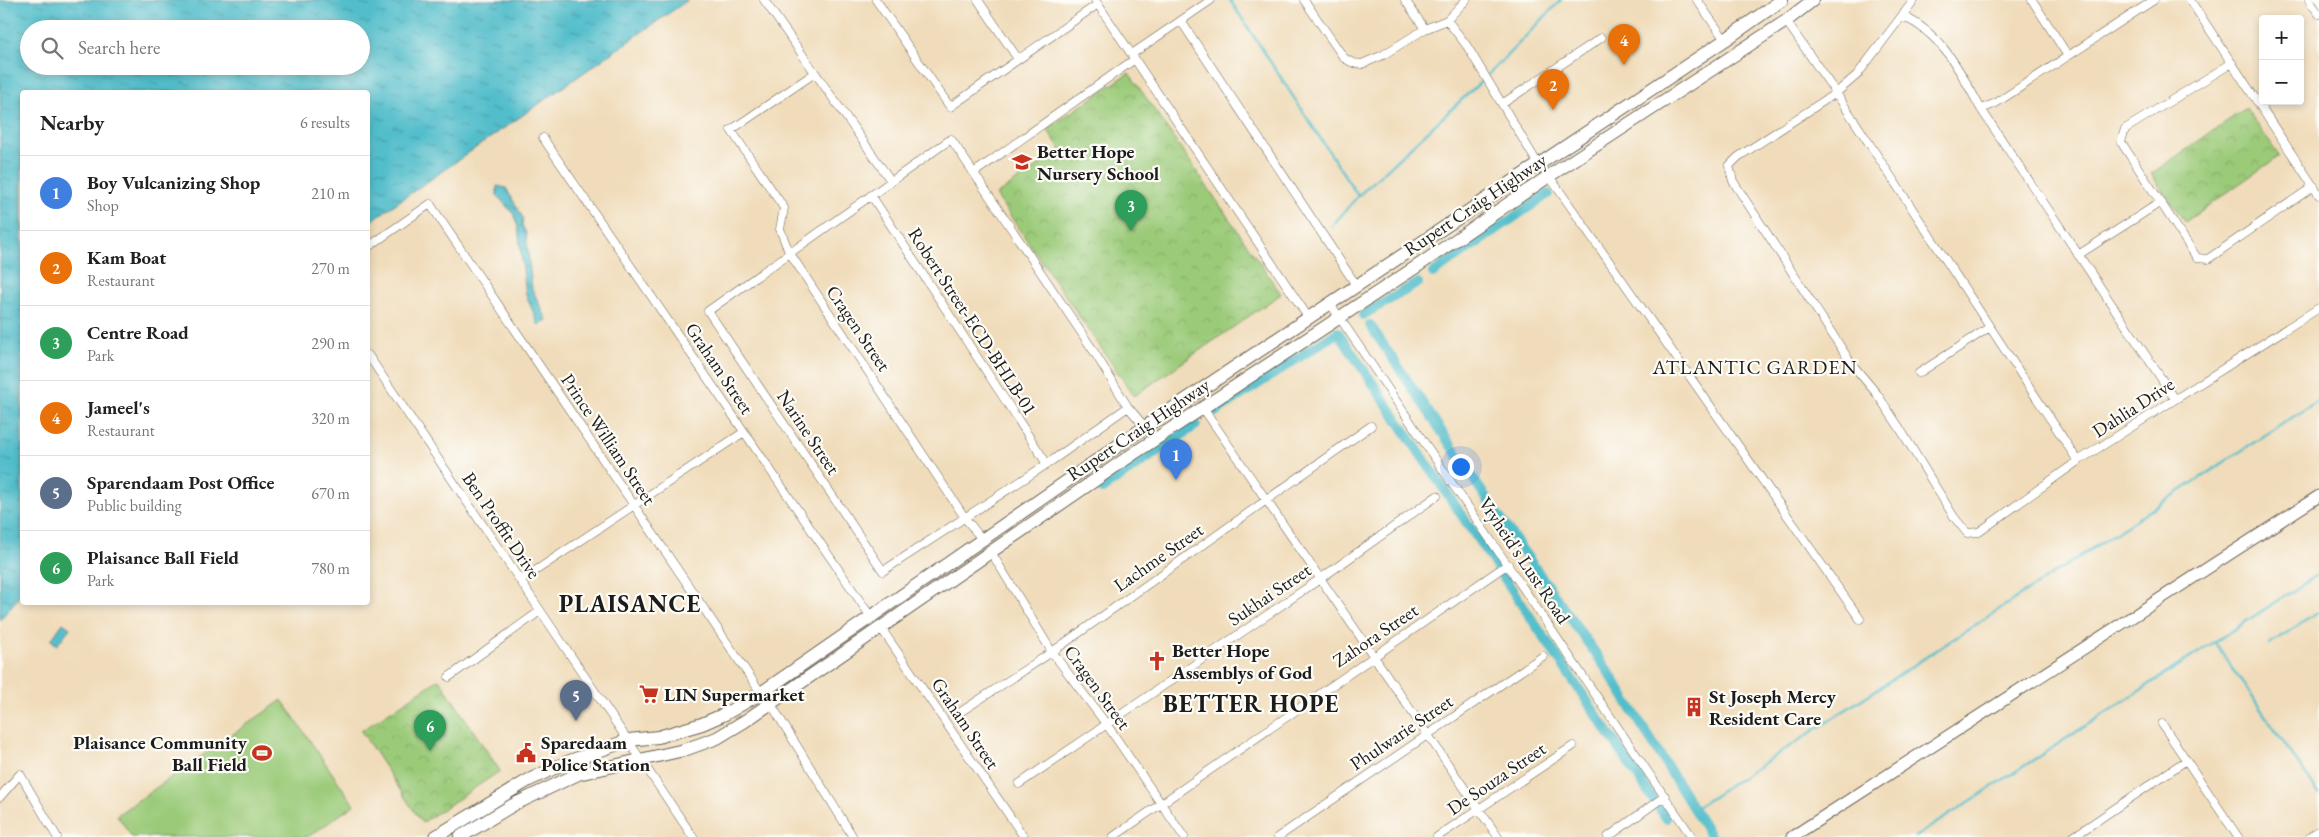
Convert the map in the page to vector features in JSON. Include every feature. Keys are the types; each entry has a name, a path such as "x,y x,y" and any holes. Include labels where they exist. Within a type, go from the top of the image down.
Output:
{"main road":[{"name":"Rupert Craig Highway","path":"435,837 527,781 567,762 629,740 658,737 702,724 761,693 981,538 1329,302 1725,40 1782,0"},
{"name":"Rupert Craig Highway","path":"460,837 512,805 570,777 684,750 716,738 771,704 1203,408 1786,20 1813,0"},
{"path":"1792,837 2319,496"}],"street":[{"path":"764,0 891,181"},
{"path":"876,0 950,107 1096,2 1308,317"},
{"path":"978,0 1018,59"},
{"path":"975,172 1211,0"},
{"path":"1304,0 1344,58 1353,63 1362,64 1383,55 1425,30 1447,20 1466,0"},
{"path":"1405,0 1425,30"},
{"path":"1697,0 1725,40"},
{"path":"1836,93 1857,75 1914,0"},
{"path":"2032,0 2068,56"},
{"path":"1981,109 1996,103 2154,0"},
{"path":"2190,0 2319,195"},
{"path":"2309,0 2319,14"},
{"path":"1902,16 1926,30 1963,74 1981,109 2175,399"},
{"path":"1447,20 1480,67 1538,164"},
{"path":"1786,20 2078,461"},
{"path":"1181,21 1356,285"},
{"path":"1502,104 1601,38"},
{"path":"2232,63 2125,129 2121,142 2197,258 2208,259 2314,186"},
{"name":"Cragen Street","path":"815,73 732,130 784,208 780,229 789,252 965,518 981,538"},
{"name":"Dahlia Drive","path":"1836,93 1738,157 1729,166 1733,181 1851,363 1877,394 1954,517 1967,533 1979,532 2078,461 2319,308"},
{"name":"Graham Street","path":"543,138 871,617"},
{"path":"789,252 951,139 1094,350 1128,407 1145,427"},
{"path":"1549,176 1860,620"},
{"name":"Robert Street-ECD-BHLB-01","path":"871,195 1047,464"},
{"path":"2078,255 2161,202"},
{"name":"Prince William Street","path":"370,246 430,204 761,693"},
{"name":"Narine Street","path":"789,252 708,311 883,571 965,518"},
{"name":"Vryheid's Lust Road","path":"1329,302 1663,797 1692,837"},
{"path":"1919,373 1990,327"},
{"name":"Ben Proffit Drive","path":"370,359 693,837"},
{"path":"965,518 1047,464 1128,407"},
{"path":"1203,408 1498,837"},
{"name":"Lachme Street","path":"962,711 1052,652 1371,426"},
{"path":"520,581 744,432"},
{"name":"Sukhai Street","path":"1019,784 1320,579 1437,496"},
{"name":"Cragen Street","path":"991,552 1052,652 1107,725 1184,837"},
{"name":"Zahora Street","path":"1113,837 1373,655 1506,565"},
{"path":"450,677 540,611"},
{"name":"Graham Street","path":"881,628 1024,837"},
{"name":"Phulwarie Street","path":"1278,837 1543,656"},
{"path":"771,704 853,837"},
{"path":"2162,724 2185,761 2238,837"},
{"name":"De Souza Street","path":"1437,837 1573,746"},
{"path":"2073,837 2185,761"},
{"path":"0,797 20,774 58,837"},
{"path":"1608,837 1663,797"},
{"path":"2309,837 2319,831"}],"green space":[{"path":"1129,73 1281,294 1134,396 996,195 1061,150 1047,129"},
{"path":"2246,108 2279,156 2185,222 2151,174"},
{"path":"439,679 500,771 422,823 361,731"},
{"name":"Plaisance Community Ball Field","path":"282,700 354,805 308,837 132,837 117,815"}],"water":[{"path":"0,0 688,0 370,222 370,90 20,90 20,595 0,620"},
{"path":"497,186 506,188 523,218 522,225 526,233 532,289 547,320 539,326 526,295 518,227 514,215 497,195"},
{"path":"63,623 70,628 57,645 51,640"}],"waterway":[{"path":"1230,0 1358,196 1484,79"},
{"path":"1488,75 1561,0"},
{"path":"1433,273 1548,194"},
{"path":"1331,227 1358,196"},
{"path":"1363,315 1418,283"},
{"path":"1370,325 1497,514 1610,674 1711,837"},
{"path":"1215,412 1338,332 1666,818"},
{"path":"1694,809 2319,400"},
{"path":"1102,489 1196,425"},
{"path":"1915,837 2319,574"},
{"path":"2269,644 2319,612"},
{"path":"2214,641 2319,794"}],"place":[{"name":"Jameel's","path":"1624,65"},
{"name":"Kam Boat","path":"1553,110"},
{"name":"Better Hope Nursery School","path":"1022,162"},
{"name":"Centre Road","path":"1131,231"},
{"name":"Boy Vulcanizing Shop","path":"1176,480"},
{"name":"Better Hope Assemblys of God","path":"1157,661"},
{"name":"LIN Supermarket","path":"649,694"},
{"name":"St Joseph Mercy Resident Care","path":"1694,707"},
{"name":"Sparendaam Post Office","path":"576,721"},
{"name":"Plaisance Ball Field","path":"430,751"},
{"name":"Plaisance Community Ball Field","path":"262,753"},
{"name":"Sparedaam Police Station","path":"526,753"}],"district":[{"name":"ATLANTIC GARDEN","path":"1755,367"},
{"name":"PLAISANCE","path":"630,604"},
{"name":"BETTER HOPE","path":"1251,704"}]}
